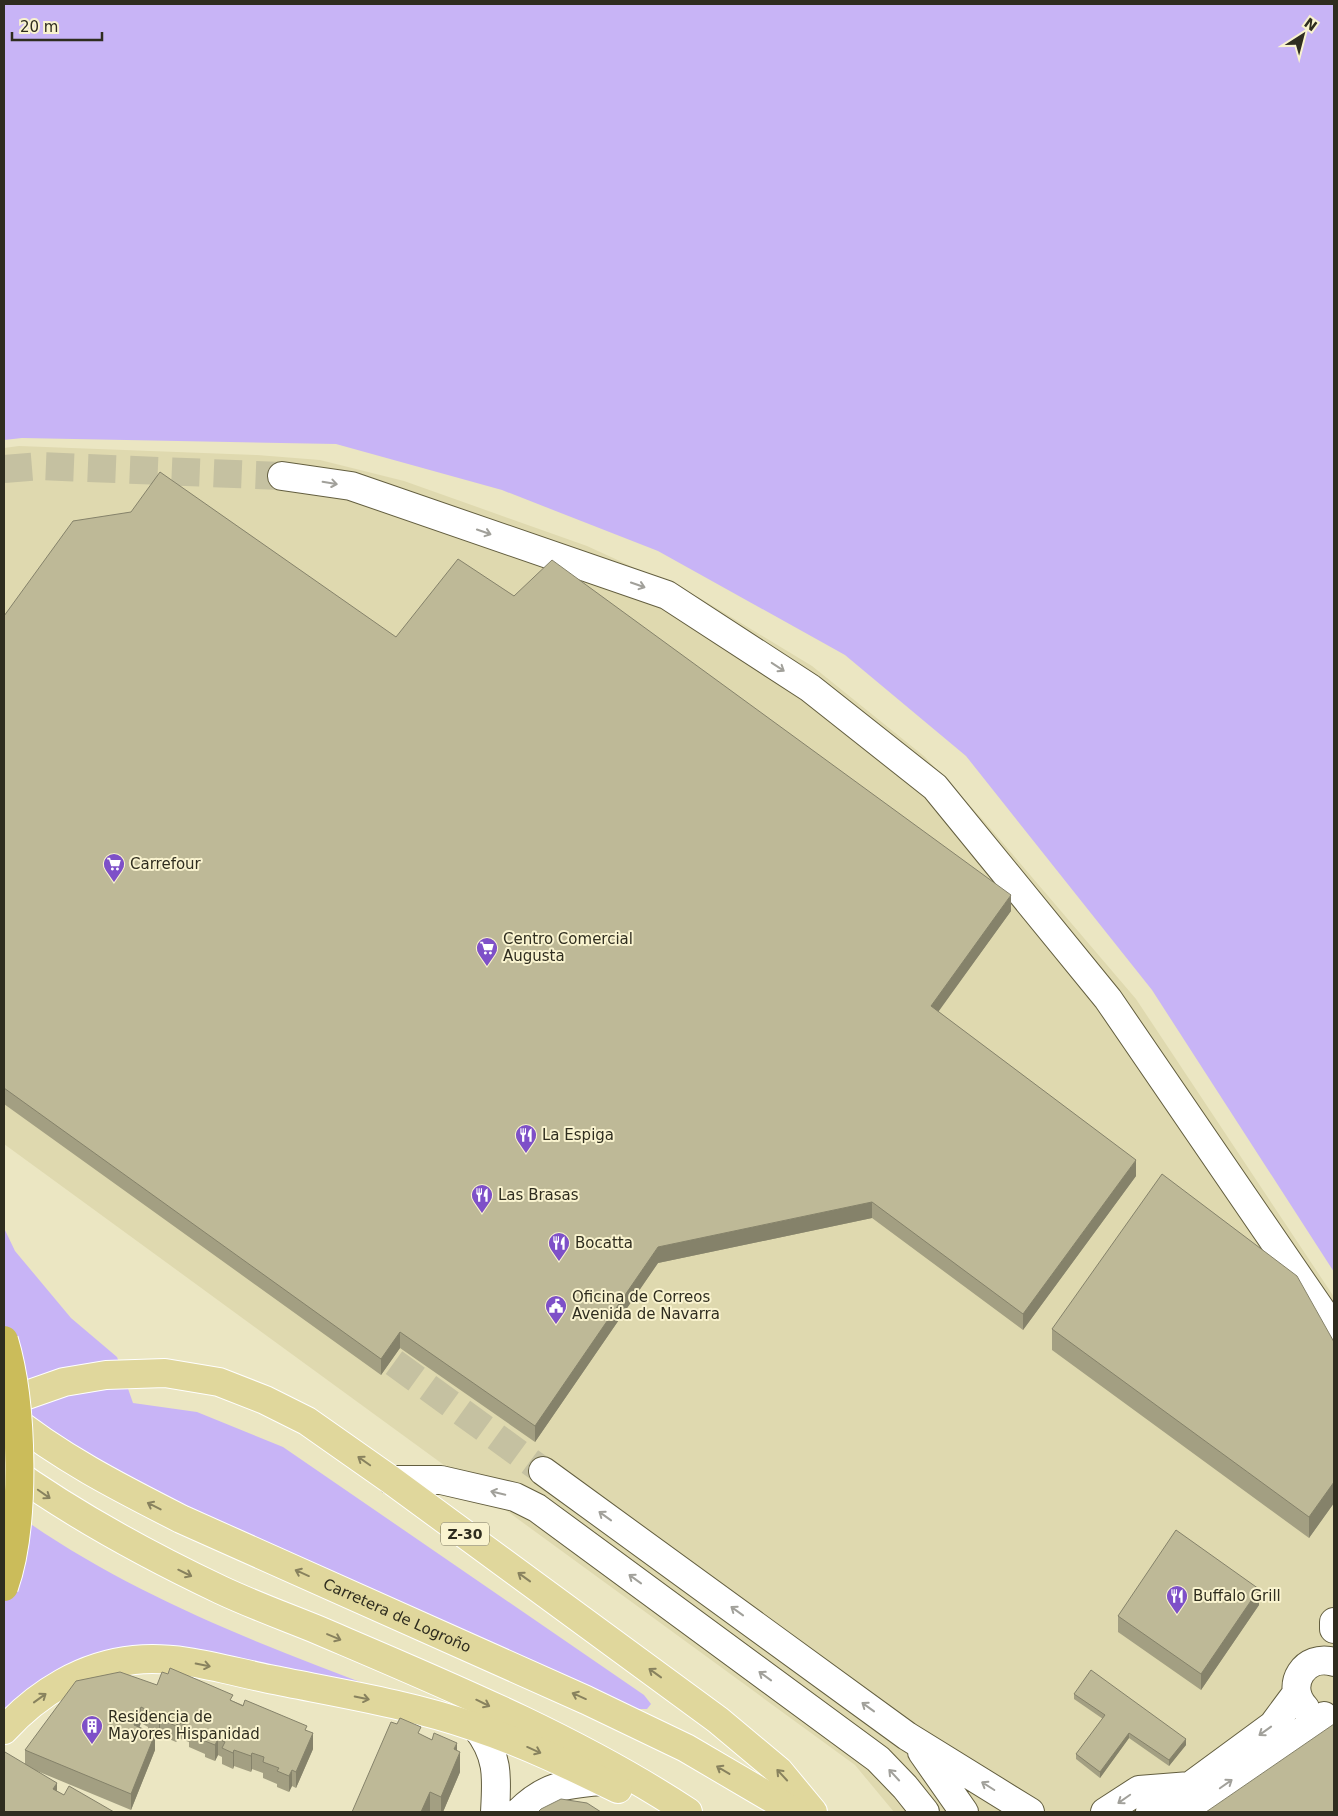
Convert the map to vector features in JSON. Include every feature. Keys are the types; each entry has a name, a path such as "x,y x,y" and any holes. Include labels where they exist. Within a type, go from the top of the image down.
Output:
{"highway":[{"path":"4,1340 13,1390 20,1473 17,1516 4,1587"}],"main road":[{"name":"Z-30","path":"4,1402 64,1382 106,1375 165,1373 219,1382 265,1400 307,1421 392,1480 718,1720 779,1771 813,1812"},
{"name":"Carretera de Logroño","path":"4,1412 65,1456 141,1499 181,1519 586,1700 686,1748 796,1812"},
{"path":"4,1465 55,1502 134,1547 223,1591 447,1686 588,1753 688,1812"},
{"path":"4,1730 39,1698 73,1676 104,1665 154,1659 199,1664 381,1702 476,1727 602,1781 666,1812"}],"street":[{"path":"282,476 351,486 667,595 810,688 936,787 1108,999 1334,1329"},
{"path":"544,1471 907,1736 1030,1812"},
{"path":"392,1480 442,1480 515,1497 537,1508 878,1759 905,1786 925,1812"},
{"path":"1334,1622 1334,1629"},
{"path":"1150,1812 1190,1786 1273,1725 1296,1694 1297,1680 1304,1667 1310,1663 1331,1659"},
{"path":"1296,1694 1306,1710 1329,1715"},
{"path":"1186,1812 1329,1715"},
{"path":"476,1727 484,1736 494,1757 496,1776 495,1812"},
{"path":"907,1736 930,1762 964,1812"},
{"path":"519,1812 530,1801 549,1790 568,1784 602,1781"},
{"path":"1105,1812 1140,1790 1190,1786"}],"shaded area":[{"path":"4,4 1334,4 1334,1272 1152,990 966,756 845,655 658,551 502,490 336,444 22,438 4,440"},
{"name":"Centro Comercial Augusta","path":"19,446 257,455 320,460 404,481 587,546 698,597 812,666 925,757 984,821 1136,999 1334,1297 1334,1812 894,1812 855,1765 4,1144 4,448"},
{"path":"4,1228 15,1251 71,1318 117,1357 133,1403 197,1412 283,1447 644,1695 651,1704 647,1709 637,1709 372,1593 85,1459 4,1398"},
{"path":"4,1505 47,1535 138,1587 233,1631 379,1689 153,1655 4,1725"}],"building":[{"name":"Centro Comercial Augusta","path":"160,472 396,637 458,559 514,596 552,560 1011,895 931,1006 1136,1160 1023,1314 872,1202 658,1247 535,1426 400,1332 381,1359 4,1088 4,616 73,521 131,512"},
{"path":"1162,1174 1297,1276 1334,1342 1334,1482 1309,1517 1052,1329"},
{"path":"1176,1530 1259,1589 1201,1674 1118,1616"},
{"path":"170,1668 233,1695 230,1700 243,1706 245,1700 307,1726 305,1730 313,1733 296,1772 292,1770 289,1776 277,1771 279,1768 263,1762 264,1757 252,1753 251,1756 234,1750 233,1753 222,1748 225,1742 218,1739 215,1745 205,1741 206,1738 189,1731 190,1727 178,1722 176,1726 160,1719 159,1722 148,1718 151,1712 141,1707 134,1725 155,1734 131,1794 25,1750 76,1681 120,1672 157,1685 162,1672 168,1674"},
{"path":"1091,1670 1186,1739 1169,1760 1129,1733 1100,1772 1076,1754 1105,1715 1074,1694"},
{"path":"400,1718 421,1727 418,1733 432,1740 434,1733 457,1743 454,1749 460,1752 441,1797 430,1792 421,1812 352,1812 391,1722 397,1724"},
{"path":"1334,1724 1334,1812 1206,1812"},
{"path":"5,1752 57,1783 53,1789 64,1795 69,1786 114,1812 4,1812"},
{"path":"561,1799 587,1803 601,1812 538,1812"}],"tunnel":[{"path":"4,469 40,466 282,476"},
{"path":"360,1338 543,1471"}],"place":[{"name":"Carrefour","path":"114,883"},
{"name":"Centro Comercial Augusta","path":"487,967"},
{"name":"La Espiga","path":"526,1154"},
{"name":"Las Brasas","path":"482,1214"},
{"name":"Bocatta","path":"559,1262"},
{"name":"Oficina de Correos Avenida de Navarra","path":"556,1325"},
{"name":"Buffalo Grill","path":"1177,1615"},
{"name":"Residencia de Mayores Hispanidad","path":"92,1745"}]}
